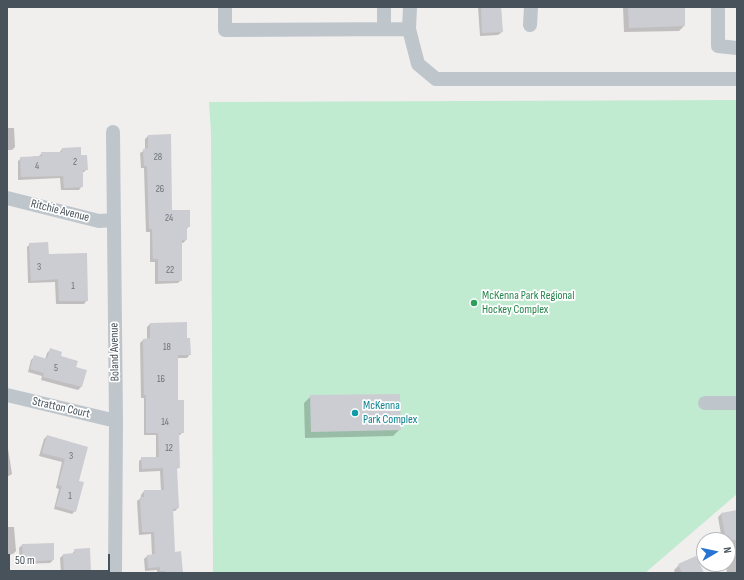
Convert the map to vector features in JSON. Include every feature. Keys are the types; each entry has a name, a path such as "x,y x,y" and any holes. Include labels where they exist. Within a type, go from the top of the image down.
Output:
{"street":[{"path":"225,7 225,30 409,29"},
{"path":"384,7 384,29"},
{"path":"410,7 409,29 418,64 436,79 737,79"},
{"path":"530,25 531,7"},
{"path":"718,7 718,46 737,48"},
{"name":"Boland Avenue","path":"113,132 116,421 115,573"},
{"name":"Ritchie Avenue","path":"7,198 99,221 114,220"},
{"name":"Stratton Court","path":"7,395 116,421"},
{"path":"705,403 737,402"}],"green space":[{"name":"McKenna Park Regional Hockey Complex","path":"737,100 737,494 645,573 213,573 211,133 209,102"}],"building":[{"path":"481,7 501,7 503,32 482,33"},
{"path":"628,7 685,7 685,26 629,28"},
{"path":"171,134 172,210 190,210 190,227 187,227 187,240 182,240 182,281 158,281 158,259 153,259 152,229 149,229 147,166 144,166 143,149 148,148 148,135"},
{"path":"81,147 81,155 87,155 88,170 83,170 83,187 64,188 63,176 21,177 20,157 42,156 41,152 62,152 62,148"},
{"path":"48,242 49,254 87,253 88,301 59,301 58,279 31,281 29,243"},
{"path":"187,322 187,338 190,338 191,355 178,355 178,400 184,400 184,433 179,433 180,468 177,468 179,508 173,509 175,552 181,551 183,573 165,573 165,571 160,571 160,567 148,568 147,555 155,554 154,532 142,532 140,497 144,497 144,490 164,490 163,468 142,469 141,457 159,457 158,433 146,433 146,395 144,395 143,339 150,338 150,323"},
{"path":"50,348 62,352 61,356 78,361 76,367 87,370 82,387 43,377 44,373 30,369 34,355 47,359"},
{"name":"McKenna Park Complex","path":"400,394 401,430 311,432 310,395"},
{"path":"47,435 88,447 79,481 84,482 76,512 56,506 62,486 58,485 65,459 42,453"},
{"path":"737,510 737,540 736,532 725,532 721,513"},
{"path":"54,543 54,560 23,562 22,544"},
{"path":"90,548 91,573 64,573 63,554 75,553 74,549"},
{"path":"696,556 696,572 704,573 682,573 678,564"}],"place":[{"name":"McKenna Park Regional Hockey Complex","path":"474,303"},
{"name":"McKenna Park Complex","path":"355,413"}]}
